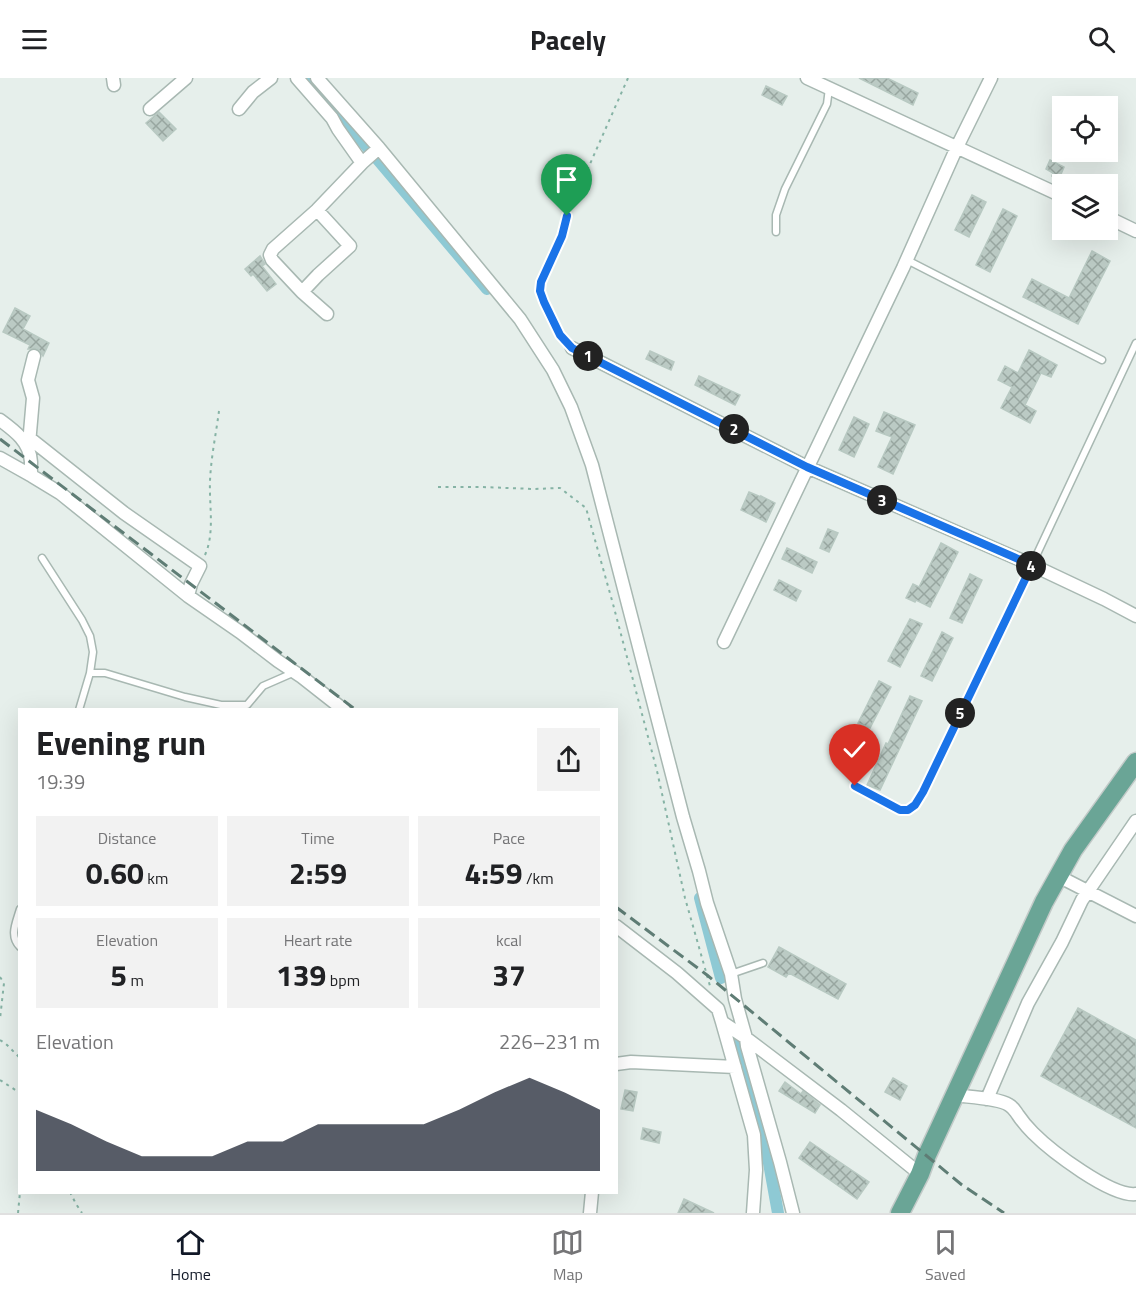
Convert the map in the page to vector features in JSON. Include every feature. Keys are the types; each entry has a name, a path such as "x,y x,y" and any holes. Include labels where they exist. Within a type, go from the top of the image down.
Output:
{"main road":[{"path":"904,1211 954,1095 1044,902 1073,850 1133,774"}],"street":[{"path":"150,109 186,78"},
{"path":"239,109 253,92 271,78"},
{"path":"297,78 332,118 338,129 372,155"},
{"path":"317,78 372,155 520,319 553,370 571,406 592,465 683,817 710,914 731,974 747,1046 793,1213"},
{"path":"807,78 1052,191"},
{"path":"724,642 991,78"},
{"path":"327,314 302,292 270,255 273,249 317,210 372,155"},
{"path":"302,292 318,275 355,249 317,210"},
{"path":"1118,222 1136,231"},
{"path":"572,348 807,467 1032,565 1136,616"},
{"path":"32,476 28,437 33,398 28,380 34,356"},
{"path":"0,420 19,434 29,451"},
{"path":"28,437 124,513 200,566 188,596"},
{"path":"0,458 60,493 188,596 296,672 341,708"},
{"path":"987,1099 1028,1003 1082,900 1136,821"},
{"path":"1058,876 1136,916"},
{"path":"618,928 677,973 718,1009 754,1135 756,1170 753,1213"},
{"path":"722,1022 841,1110 920,1174"},
{"path":"618,1064 631,1062 735,1067"},
{"path":"954,1095 1007,1103 1014,1108 1033,1133 1070,1163 1103,1184 1124,1193 1136,1194"},
{"path":"590,1213 592,1194"}],"lane":[{"path":"776,232 776,215 784,189 826,104 829,88"},
{"path":"906,260 1102,360"},
{"path":"855,786 900,810 908,810 915,805 1136,344"},
{"path":"42,558 90,636 93,652 90,673 80,708"},
{"path":"90,673 105,673 185,697 221,705 248,705 263,686 296,672"},
{"path":"18,916 13,933 18,946"},
{"path":"731,974 763,963"}],"path":[{"path":"572,348 560,335 544,302 540,291 541,282 562,236 567,216 628,78"},
{"path":"200,566 208,548 210,479 219,411"},
{"path":"438,487 560,488 586,508 657,771 686,898 718,1009"},
{"path":"0,977 4,983 0,1019"},
{"path":"0,1041 18,1056"},
{"path":"0,1080 18,1092"},
{"path":"18,1213 20,1194"},
{"path":"71,1194 82,1213"}],"building":[{"path":"859,78 887,78 918,93 913,105"},
{"path":"766,86 787,96 782,105 762,95"},
{"path":"159,112 176,129 163,141 146,123"},
{"path":"1050,160 1064,167 1061,174 1053,174 1046,169"},
{"path":"972,195 986,202 969,237 955,230"},
{"path":"1003,209 1017,216 990,272 976,265"},
{"path":"1092,251 1110,261 1078,324 1023,297 1032,279 1069,298"},
{"path":"260,256 265,264 262,266 276,284 267,291 253,274 251,276 245,269"},
{"path":"15,308 30,316 23,329 49,343 43,356 39,350 28,349 30,345 3,332"},
{"path":"1029,350 1057,365 1051,377 1041,373 1025,405 1036,411 1030,423 1001,408 1012,387 998,380 1005,366 1018,373"},
{"path":"650,351 674,362 671,370 646,359"},
{"path":"699,376 740,395 735,405 695,385"},
{"path":"884,412 915,425 893,474 878,467 892,437 876,431"},
{"path":"854,417 869,424 854,457 839,450"},
{"path":"749,492 775,503 766,522 741,510"},
{"path":"828,529 838,533 829,552 820,548"},
{"path":"941,543 958,552 930,607 906,598 913,584 919,587"},
{"path":"787,548 817,562 812,573 782,559"},
{"path":"970,574 982,580 962,623 950,618"},
{"path":"779,580 801,591 796,601 774,590"},
{"path":"910,619 922,624 900,667 888,661"},
{"path":"942,632 953,638 932,681 921,676"},
{"path":"879,681 891,687 870,728 858,723"},
{"path":"910,696 922,701 880,790 867,785 886,743 888,744"},
{"path":"779,947 846,984 838,999 789,973 786,977 768,967"},
{"path":"1078,1008 1136,1040 1136,1128 1041,1076"},
{"path":"893,1078 907,1086 900,1100 885,1092"},
{"path":"785,1082 801,1094 803,1091 820,1105 815,1113 779,1091"},
{"path":"625,1090 637,1092 633,1111 621,1109"},
{"path":"643,1128 661,1132 659,1143 641,1139"},
{"path":"810,1142 869,1182 857,1199 799,1158"},
{"path":"684,1199 714,1213 678,1213"}],"waterway":[{"path":"309,78 487,289"},
{"path":"700,898 721,978"},
{"path":"735,1040 765,1141 778,1213"}],"railway":[{"path":"0,439 353,708"},
{"path":"618,908 707,975 962,1185 1004,1213"}],"route":[{"path":"567,216 562,236 541,282 540,291 560,335 572,348 807,467 1032,565 915,805 908,810 900,810 855,786"}]}
